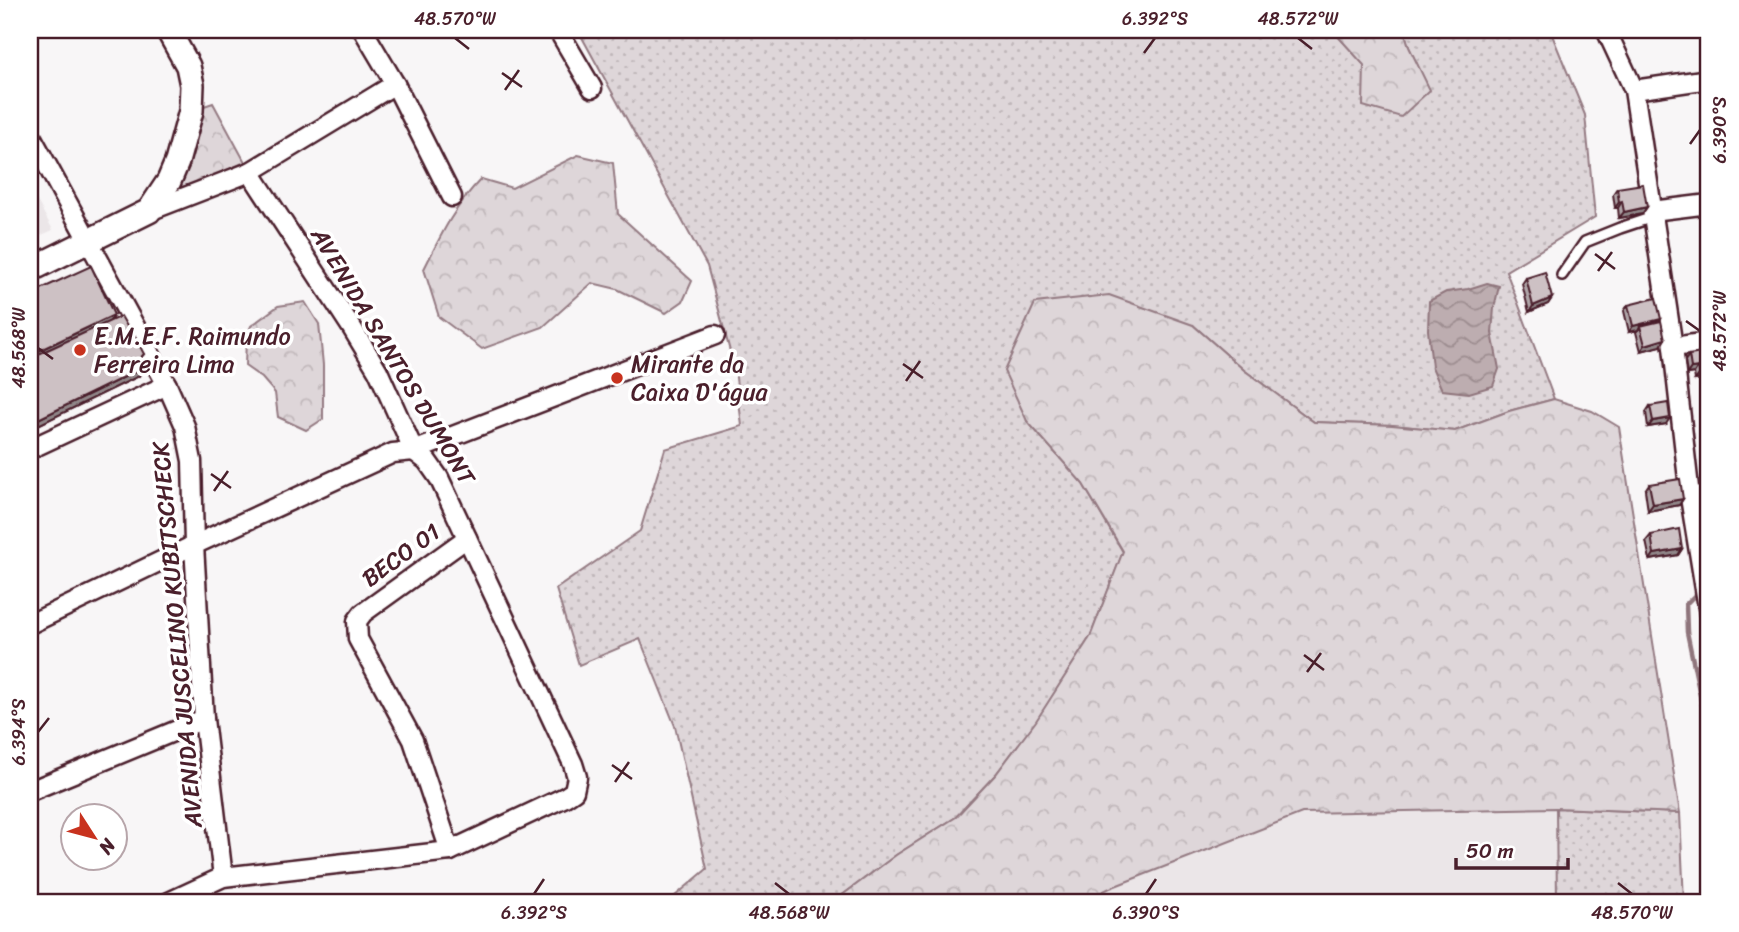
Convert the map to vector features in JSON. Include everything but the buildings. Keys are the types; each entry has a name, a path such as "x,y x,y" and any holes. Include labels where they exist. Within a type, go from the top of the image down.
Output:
{"street":[{"path":"149,211 169,181 177,162 191,111 188,66 168,30"},
{"path":"363,30 395,84 452,197"},
{"path":"558,30 592,88"},
{"path":"1606,30 1634,90 1673,347 1690,497 1709,614"},
{"path":"1634,90 1709,79"},
{"path":"30,270 149,211 250,172 395,84"},
{"name":"AVENIDA JUSCELINO KUBITSCHECK","path":"30,134 167,385 185,426 192,461 204,719 223,877"},
{"name":"AVENIDA SANTOS DUMONT","path":"250,172 378,371 414,451 428,461 439,478 577,777 574,791 565,797 450,851"},
{"path":"1653,214 1709,204"},
{"path":"30,624 393,453 414,451 715,335"},
{"path":"1673,347 1709,342"},
{"path":"30,449 167,385"},
{"path":"1690,497 1709,494"},
{"name":"BECO 01","path":"450,851 413,740 358,639 357,621 363,613 467,538"},
{"path":"30,791 204,719"},
{"path":"170,902 223,877 450,851"}],"lane":[{"path":"1562,275 1585,242 1653,214"}],"shaded area":[{"path":"30,188 53,230 30,240"},
{"path":"1556,808 1557,902 1081,902 1110,888 1302,813"}],"green space":[{"path":"578,30 1329,30 1336,34 1364,65 1429,90 1404,30 1550,30 1585,115 1595,217 1506,271 1554,399 1509,411 1455,431 1314,422 1244,370 1193,325 1027,421 1083,484 1123,552 1090,637 1036,722 996,774 956,817 896,855 833,902 668,902 707,869 675,726 640,639 579,665 556,589 640,531 665,449 742,426 735,370 707,266"},
{"path":"1329,30 1404,30 1409,47 1430,90 1401,117 1363,106 1364,65 1336,34"},
{"path":"213,103 245,162 171,196 198,108"},
{"path":"578,155 613,163 618,214 692,281 683,301 666,313 617,289 592,283 543,327 482,349 439,317 424,269 442,233 481,179 512,188"},
{"path":"1109,295 1193,325 1244,370 1314,422 1455,431 1509,411 1554,399 1592,411 1619,427 1680,813 1556,808 1302,813 1110,888 1081,902 833,902 896,855 956,817 996,774 1036,721 1090,637 1123,551 1083,484 1027,421 1004,371 1035,303"},
{"path":"305,302 319,324 323,365 323,419 306,430 278,417 275,393 262,378 245,366 246,339 251,326 278,306"},
{"path":"1556,808 1680,813 1684,902 1557,902"}],"water":[{"path":"1487,283 1499,286 1492,333 1499,369 1493,386 1469,393 1442,390 1432,367 1428,330 1429,301 1446,292"}],"waterway":[{"path":"1694,596 1686,604 1687,632 1707,729 1709,777"}],"place":[{"name":"E.M.E.F. Raimundo Ferreira Lima","path":"80,350"},
{"name":"Mirante da Caixa D'água","path":"617,378"}]}
